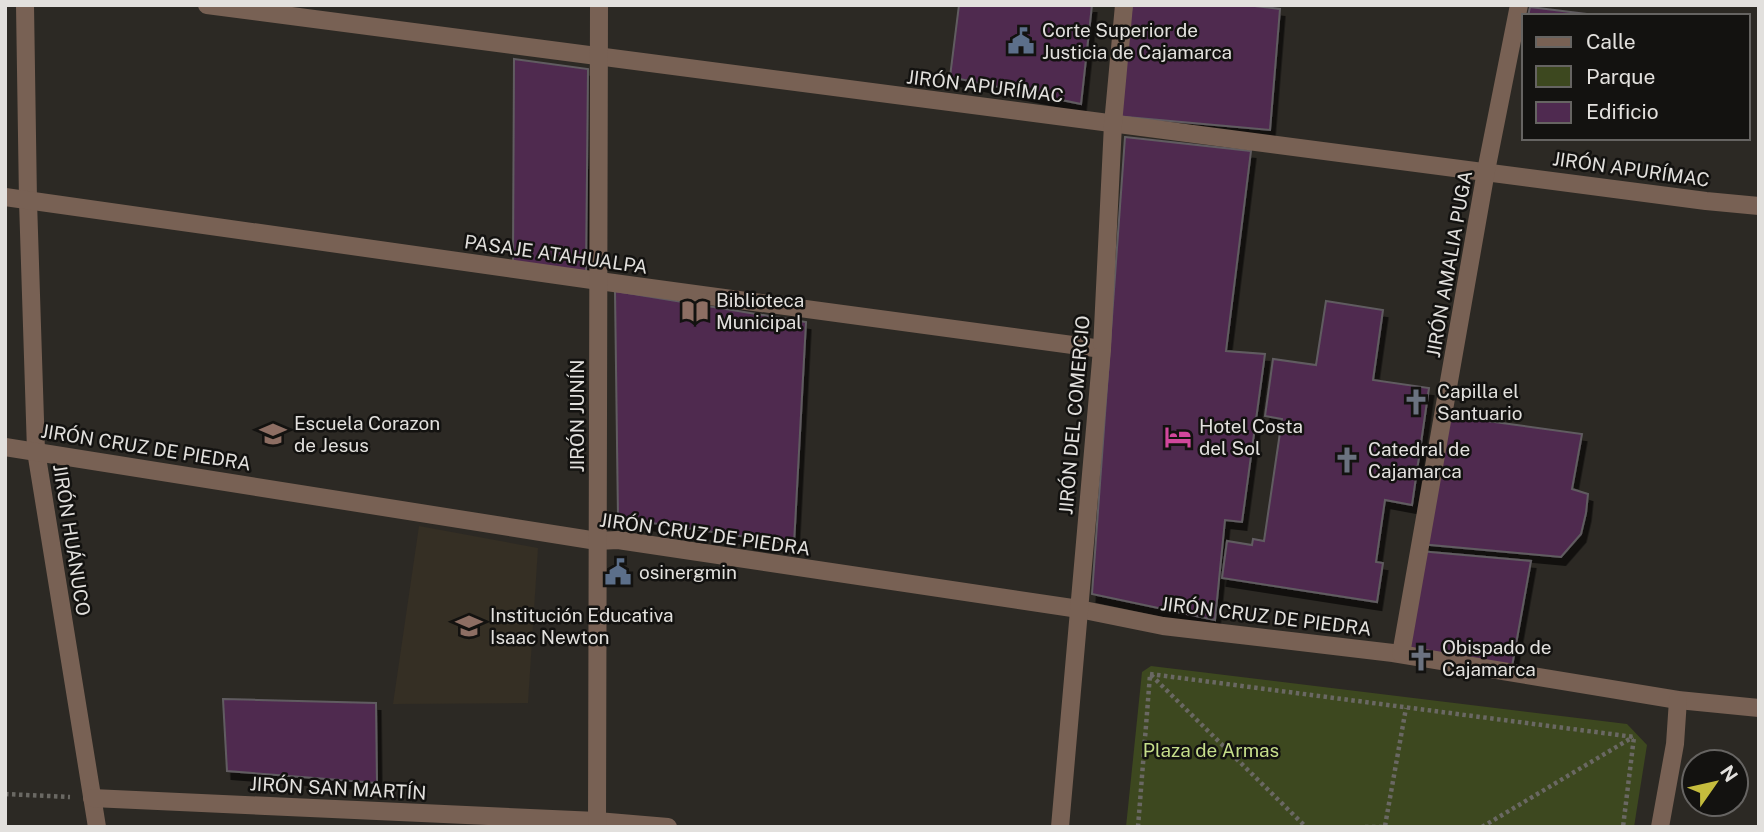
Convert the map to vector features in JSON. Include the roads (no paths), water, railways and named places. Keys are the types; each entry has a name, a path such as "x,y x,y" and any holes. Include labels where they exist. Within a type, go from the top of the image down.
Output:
{"street":[{"name":"JIRÓN HUÁNUCO","path":"25,5 36,451 97,827"},
{"name":"JIRÓN APURÍMAC","path":"207,5 1759,206"},
{"name":"JIRÓN JUNÍN","path":"597,824 598,5"},
{"name":"JIRÓN DEL COMERCIO","path":"1060,827 1102,349 1113,124 1125,5"},
{"name":"JIRÓN AMALIA PUGA","path":"1401,654 1486,171 1519,5"},
{"name":"PASAJE ATAHUALPA","path":"5,197 1102,349"},
{"name":"JIRÓN CRUZ DE PIEDRA","path":"5,447 597,541 632,542 1079,609 1163,626 1401,654 1678,700 1759,708"},
{"path":"1660,827 1675,744 1678,700"},
{"name":"JIRÓN SAN MARTÍN","path":"92,798 668,827"}],"place":[{"name":"Corte Superior de Justicia de Cajamarca","path":"1021,41"},
{"name":"Biblioteca Municipal","path":"695,311"},
{"name":"Capilla el Santuario","path":"1416,402"},
{"name":"Escuela Corazon de Jesus","path":"273,434"},
{"name":"Hotel Costa del Sol","path":"1178,437"},
{"name":"Catedral de Cajamarca","path":"1347,460"},
{"name":"osinergmin","path":"618,572"},
{"name":"Institución Educativa Isaac Newton","path":"469,626"},
{"name":"Obispado de Cajamarca","path":"1421,658"}],"park label":[{"name":"Plaza de Armas","path":"1211,750"}]}
